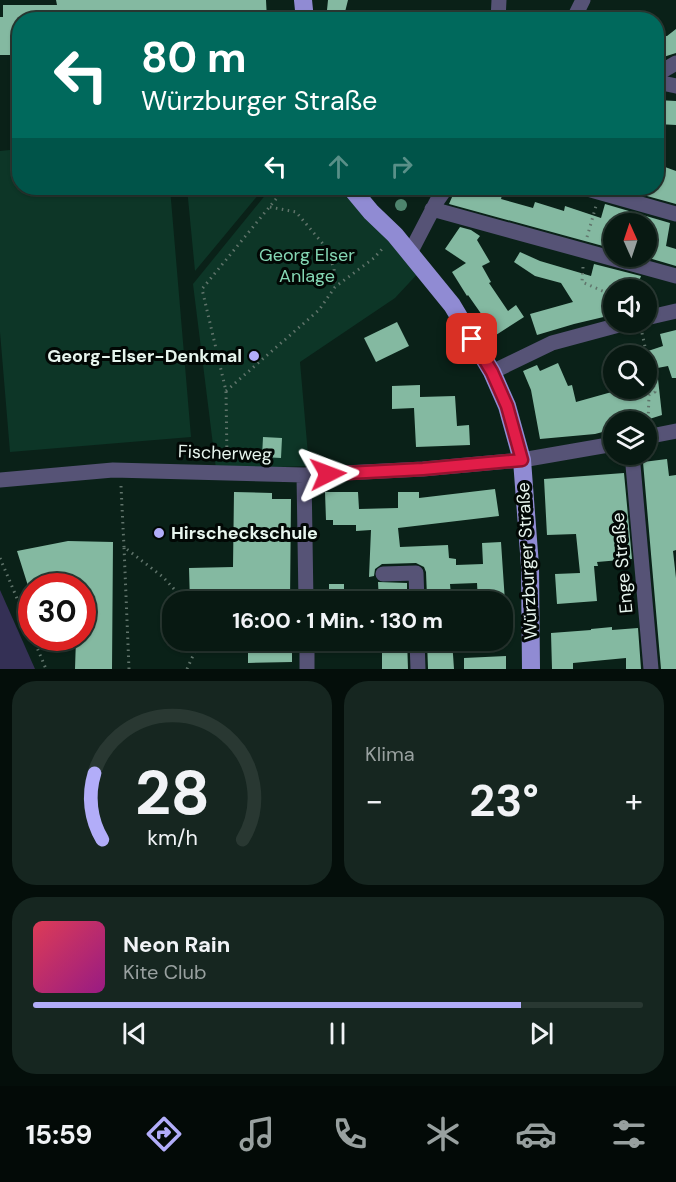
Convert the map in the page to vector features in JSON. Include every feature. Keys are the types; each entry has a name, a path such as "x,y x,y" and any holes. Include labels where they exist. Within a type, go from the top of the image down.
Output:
{"main road":[{"name":"Würzburger Straße","path":"357,195 395,235 452,305 492,372 507,406 522,460 530,566 532,668"}],"street":[{"path":"410,253 441,195"},
{"path":"611,195 676,214"},
{"path":"432,209 676,276"},
{"path":"657,315 676,311"},
{"path":"492,372 552,343 603,329"},
{"path":"657,435 676,431"},
{"name":"Fischerweg","path":"0,480 120,470 304,476 522,460 603,446"},
{"name":"Enge Straße","path":"633,465 651,669"},
{"path":"304,476 306,591"},
{"path":"383,574 416,573 417,591"},
{"path":"307,651 307,669"},
{"path":"417,651 418,669"}],"path":[{"path":"227,472 226,391 202,289 279,195"},
{"path":"600,195 583,250 582,282 603,291"},
{"path":"270,207 296,212 324,245 334,268 335,287"},
{"path":"226,391 319,310 335,287 374,258 395,235"},
{"path":"642,333 655,392 650,394 649,411"},
{"path":"120,470 129,669"},
{"path":"124,548 163,577 176,591"},
{"path":"0,558 18,602"},
{"path":"38,651 46,669"},
{"path":"187,669 195,651"}],"green space":[{"path":"12,150 12,195 171,195 191,437 10,452 0,332 0,151"},
{"path":"188,195 258,195 195,271"},
{"name":"Georg Elser Anlage","path":"265,195 344,195 422,269 395,298 300,362 309,466 216,469 193,284"}],"shaded area":[{"path":"0,590 18,631 18,651 27,651 35,669 0,669"}],"building":[{"path":"56,0 266,0 267,12 12,12 12,55 0,55 0,17 3,17 3,5 57,5"},
{"path":"328,0 348,0 345,12 327,12"},
{"path":"676,29 676,53 664,57 664,36"},
{"path":"664,100 676,101 676,125 664,124"},
{"path":"665,167 676,171 676,204 643,195 664,195"},
{"path":"453,195 502,195 501,199 533,208 535,202 564,211 565,206 601,218 605,204 636,213 603,213 603,246 449,204"},
{"path":"657,219 670,223 666,246 676,249 676,266 657,260"},
{"path":"460,227 480,236 477,240 490,262 482,266 491,282 489,283 508,311 516,305 524,317 496,335 452,272 466,263 445,249"},
{"path":"520,252 540,261 591,276 594,264 641,276 640,279 603,279 603,317 537,335 530,314 573,302 561,283 535,276 514,262"},
{"path":"397,322 409,346 376,362 364,338"},
{"path":"676,330 676,378 672,378 668,366 657,368 657,348 663,346 660,334"},
{"path":"558,363 568,386 572,385 576,402 603,394 603,399 657,399 658,379 662,415 657,417 657,411 603,411 603,432 540,439 531,390 523,371 537,365 540,371"},
{"path":"420,385 420,397 455,396 457,426 469,425 470,445 416,447 414,408 392,409 392,386"},
{"path":"263,437 282,438 281,458 262,457"},
{"path":"667,459 669,476 676,475 676,550 673,551 676,578 676,669 661,669 643,465 657,465 657,460"},
{"path":"624,473 632,559 597,562 598,566 594,566 597,601 557,604 555,574 580,573 576,534 547,535 544,479"},
{"path":"495,489 499,516 398,528 400,547 448,545 449,558 456,559 456,565 483,564 482,543 501,542 504,591 477,591 477,583 450,584 451,591 427,591 426,572 424,567 416,563 382,564 375,569 374,576 369,577 371,530 356,531 356,525 333,525 333,520 326,520 325,492 358,492 359,509 398,508 398,492 419,492 419,498"},
{"path":"234,492 272,493 272,499 291,499 290,591 190,591 189,568 233,567"},
{"path":"68,541 113,542 112,669 75,669 76,651 96,651 96,573 24,573 17,551"},
{"path":"378,582 407,583 407,591 378,591"},
{"path":"329,584 344,584 344,591 329,591"},
{"path":"612,627 612,630 638,628 641,669 626,669 626,658 573,663 573,669 552,669 551,633"},
{"path":"248,651 292,651 292,662 248,663"},
{"path":"382,651 407,651 408,669 382,669"},
{"path":"427,651 453,651 454,669 428,669"},
{"path":"506,656 506,669 464,669 464,658"}],"place":[{"name":"Georg-Elser-Denkmal","path":"254,356"},
{"name":"Hirscheckschule","path":"159,533"}],"route":[{"path":"328,474 423,469 522,460 507,406 492,372 472,339"}]}
